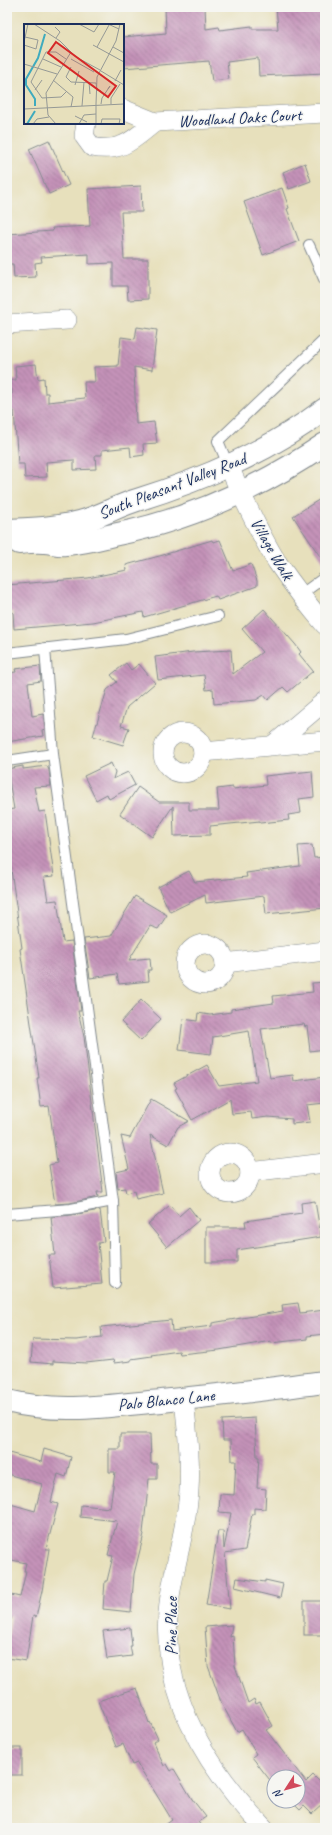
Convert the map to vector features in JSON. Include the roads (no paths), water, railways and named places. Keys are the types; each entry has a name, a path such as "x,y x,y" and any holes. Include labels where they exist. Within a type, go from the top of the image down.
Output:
{"street":[{"name":"Woodland Oaks Court","path":"124,109 155,122 325,113"},
{"name":"Woodland Oaks Court","path":"86,124 84,136 92,147 105,150 120,147 131,142 155,122"},
{"path":"7,324 67,320"},
{"name":"South Pleasant Valley Road","path":"7,530 54,527 81,522 135,501 172,490 229,467 289,434 325,409"},
{"name":"South Pleasant Valley Road","path":"7,544 43,542 65,544 130,532 193,513 241,493 280,472 325,444"},
{"name":"Village Walk","path":"229,467 277,561 300,595 325,626"},
{"path":"273,745 325,701"},
{"path":"203,752 325,741"},
{"path":"225,963 325,951"},
{"path":"250,1172 325,1163"},
{"name":"Palo Blanco Lane","path":"7,1401 25,1406 50,1409 77,1409 184,1399 325,1382"},
{"name":"Pine Place","path":"184,1399 190,1465 187,1514 172,1580 169,1606 168,1632 174,1680 191,1728 218,1772 264,1828"}],"lane":[{"path":"309,245 325,281"},
{"path":"229,467 218,442 325,339"},
{"path":"300,595 325,577"},
{"path":"7,653 126,639 218,616"},
{"path":"45,648 53,754 112,1201 115,1283"},
{"path":"7,761 53,754"},
{"path":"7,1214 71,1209 112,1201"}]}
